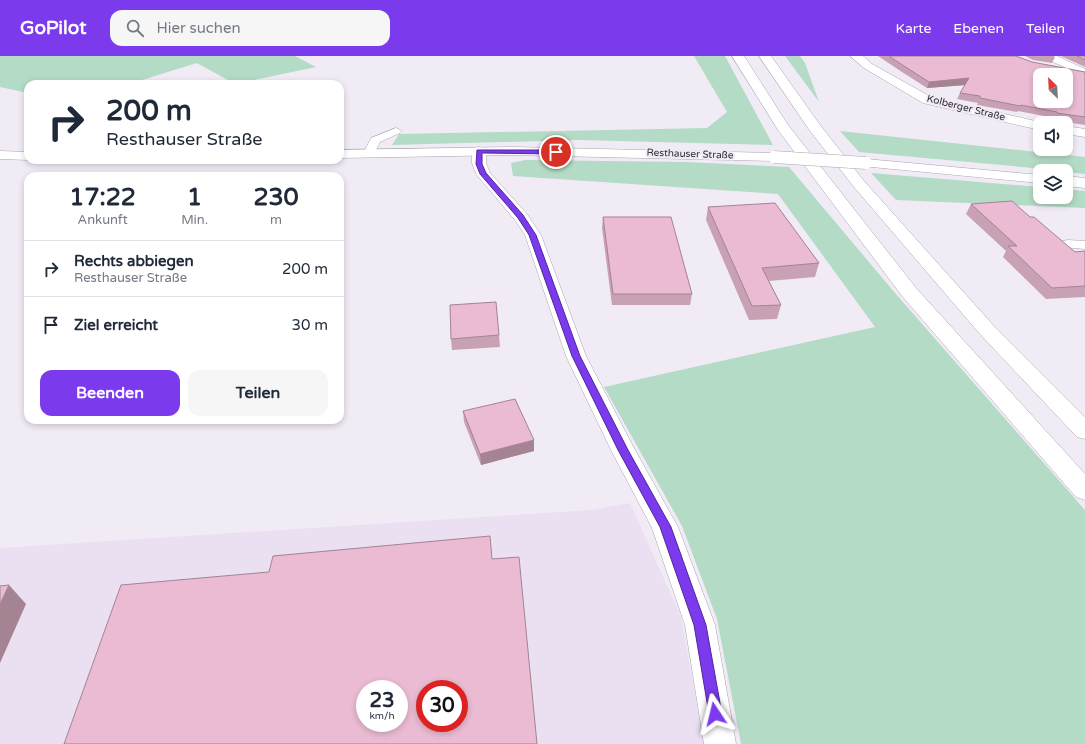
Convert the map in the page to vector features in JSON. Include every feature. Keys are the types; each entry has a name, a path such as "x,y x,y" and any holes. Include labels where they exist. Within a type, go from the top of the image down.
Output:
{"main road":[{"path":"738,56 783,127 909,292 1085,490"},
{"path":"765,56 815,128 859,184 986,329 1085,431"},
{"name":"Kolberger Straße","path":"856,56 868,66 927,100 1033,124"},
{"path":"1073,72 1085,74"},
{"path":"1073,131 1085,133"},
{"path":"479,152 479,164 483,174 520,217 533,235 576,356 623,450 665,527 700,625 720,744"},
{"name":"Resthauser Straße","path":"344,154 479,152 673,154 774,157 866,163 1033,178"},
{"path":"0,155 24,156"},
{"path":"1073,182 1085,183"}],"lane":[{"path":"1051,56 1085,74"},
{"path":"369,154 375,140 396,131"},
{"path":"1068,244 1085,244"}],"shaded area":[{"path":"630,503 681,617 704,744 0,744 0,548 591,510"}],"green space":[{"path":"0,56 295,56 316,67 254,80 228,80 197,63 142,80 24,80 24,92 0,87"},
{"path":"694,56 725,56 773,145 579,140 392,145 399,134 707,128 727,112"},
{"path":"785,56 800,56 805,63 819,102"},
{"path":"840,131 1033,151 1033,156 1085,157 1085,174 1073,173 1073,164 1033,164 1033,168 859,152"},
{"path":"525,160 687,162 789,167 895,293 1085,510 1085,744 741,744 717,619 682,526 604,387 875,327 778,194 513,176 511,163"},
{"path":"871,173 1033,186 1033,204 1073,204 1073,190 1085,191 1085,208 896,200"}],"building":[{"path":"889,56 1016,56 1032,62 1064,68 1033,68 1033,107 960,93 969,78 929,82"},
{"path":"1077,56 1085,56 1085,60"},
{"path":"1073,70 1085,72 1085,117 1036,108 1073,108"},
{"path":"1012,201 1030,217 1034,217 1075,252 1085,251 1085,286 1052,288 1008,246 1017,246 971,204"},
{"path":"775,203 819,263 762,268 781,305 752,306 708,207"},
{"path":"603,217 671,217 692,294 613,294"},
{"path":"496,302 499,335 451,339 450,305"},
{"path":"515,399 534,440 480,454 463,411"},
{"path":"490,536 492,559 519,557 537,744 64,744 121,585 269,572 273,556"},
{"path":"9,585 0,604 0,586"}],"route":[{"path":"556,152 479,152 479,164 483,174 520,217 533,235 576,356 623,450 665,527 700,625 715,714"}]}
